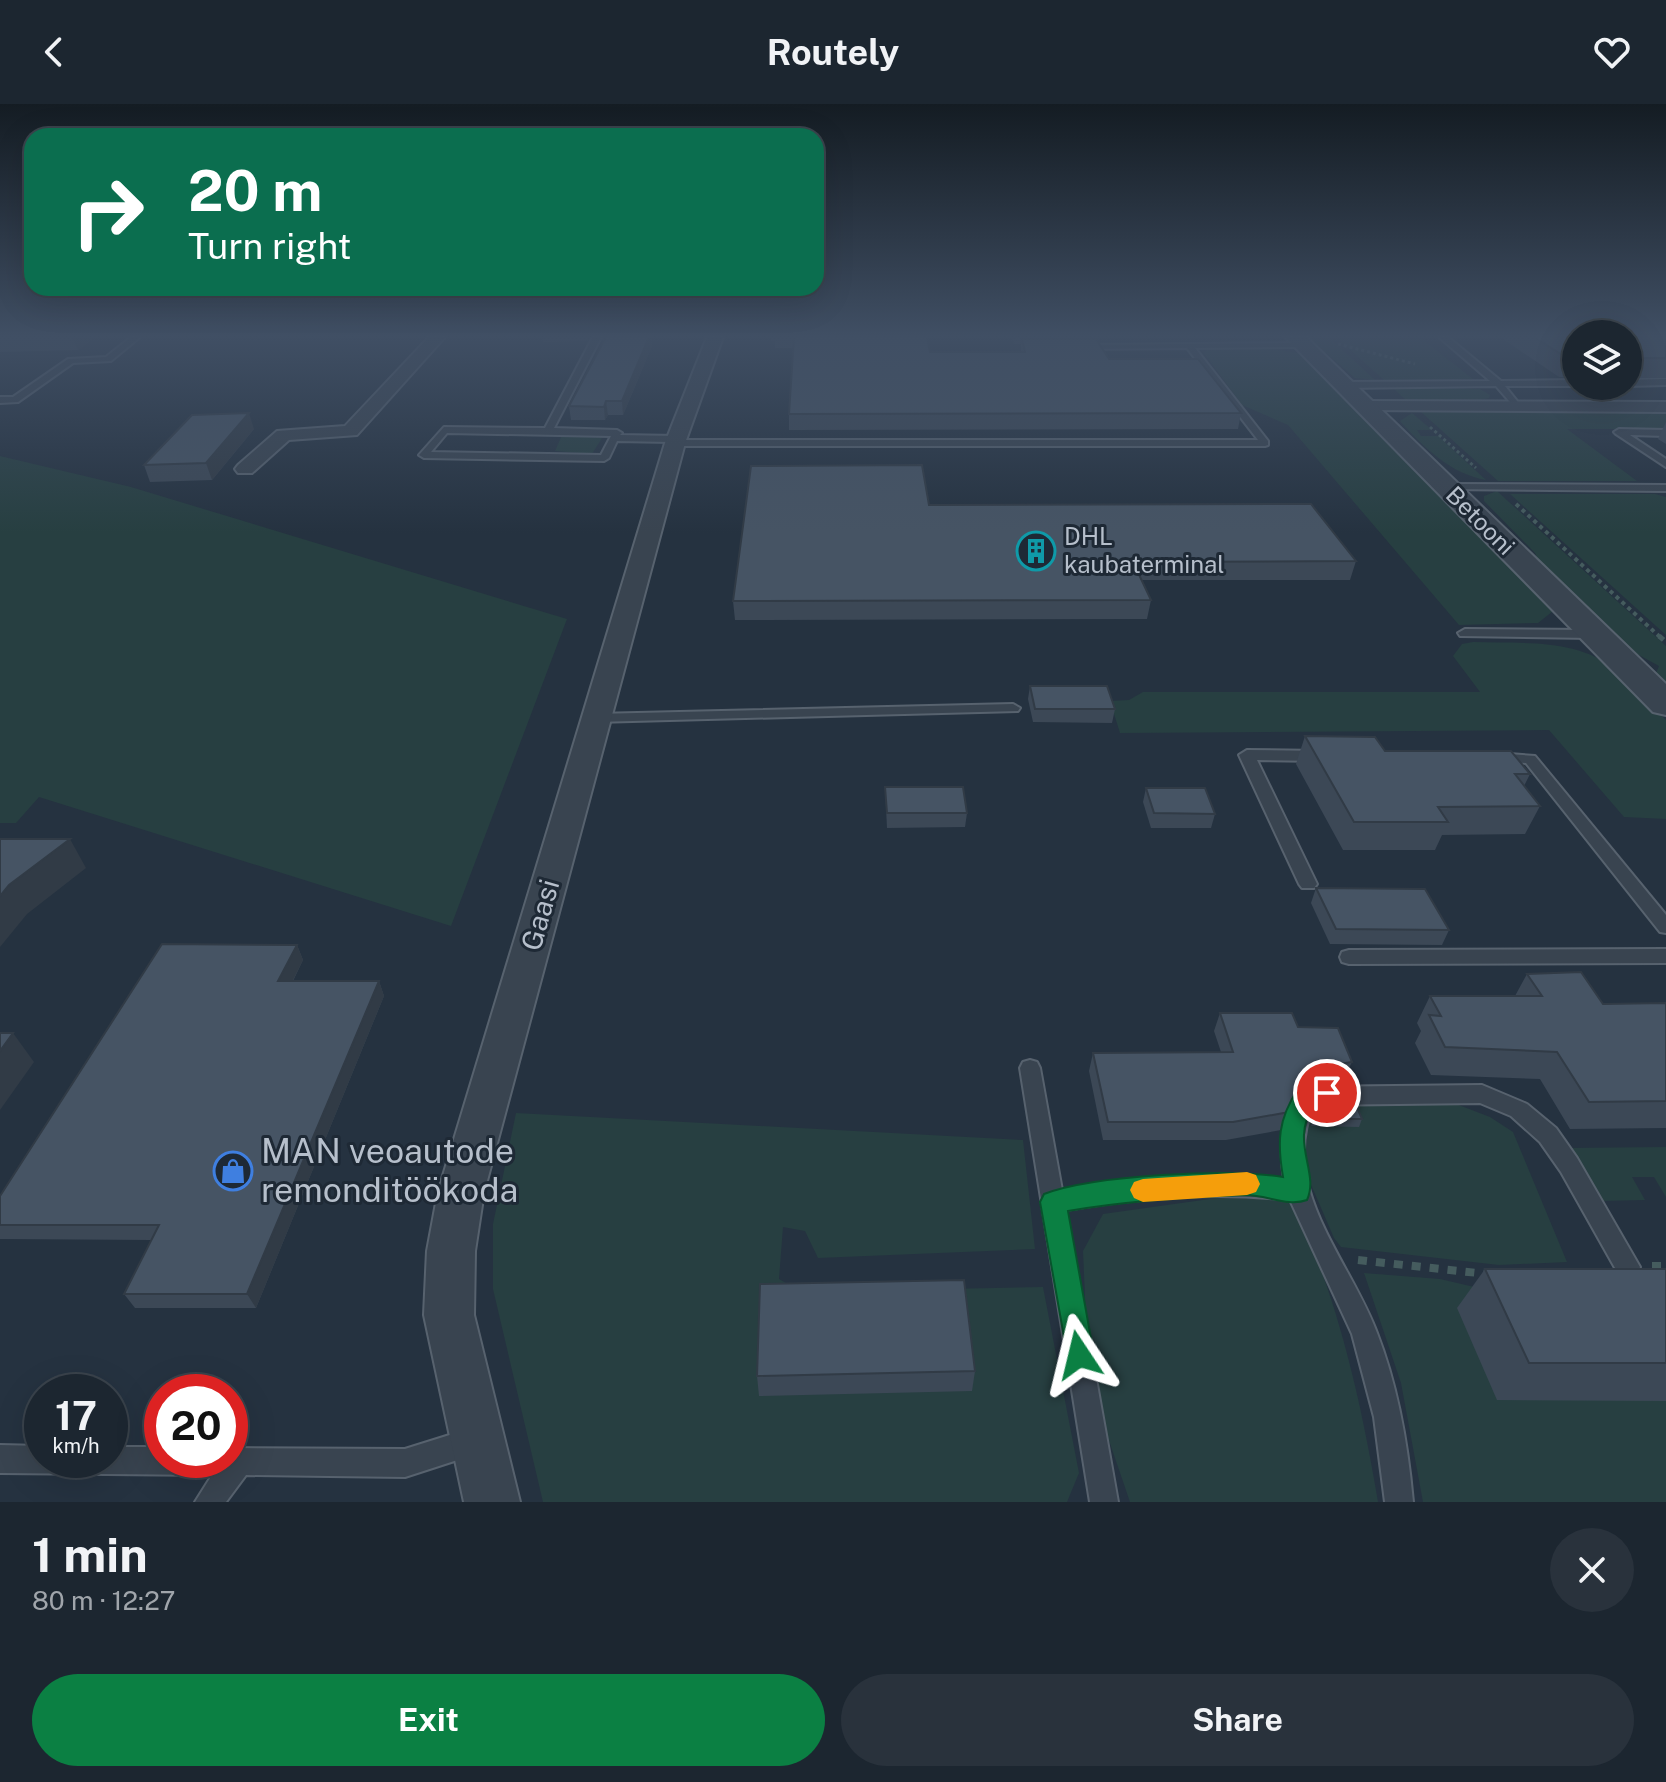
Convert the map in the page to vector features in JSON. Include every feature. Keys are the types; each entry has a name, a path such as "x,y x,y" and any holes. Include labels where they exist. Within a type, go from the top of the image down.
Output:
{"street":[{"path":"245,469 284,435 350,431 377,402"},
{"name":"Gaasi","path":"492,1502 449,1315 451,1251 461,1192 675,441 690,402"},
{"name":"Betooni","path":"1360,402 1666,704"},
{"path":"1364,406 1666,407"}],"lane":[{"path":"548,431 563,402"},
{"path":"614,438 675,441 1265,443 1233,402"},
{"path":"1513,402 1516,406"},
{"path":"444,430 548,431 617,433 604,458 424,455 444,430"},
{"path":"1666,433 1619,432 1666,464"},
{"path":"1445,487 1666,488"},
{"path":"1465,633 1592,634"},
{"path":"595,718 1013,708"},
{"path":"1308,884 1247,755 1341,756"},
{"path":"1483,758 1530,759 1666,927"},
{"path":"1349,957 1666,956"},
{"path":"1030,1068 1104,1502"},
{"path":"1399,1502 1394,1437 1364,1332 1298,1191 1290,1145 1294,1115 1307,1096 1482,1094 1519,1110 1548,1135 1628,1267"},
{"path":"1053,1202 1113,1192 1251,1183 1298,1191"},
{"path":"248,1463 405,1463 477,1440"},
{"path":"0,1459 24,1460"},
{"path":"209,1502 227,1478"}],"path":[{"path":"1329,1258 1415,1264 1497,1275"},
{"path":"1628,1267 1666,1266"}],"green space":[{"path":"1240,402 1347,402 1550,604 1553,611 1538,623 1459,625 1288,425"},
{"path":"1421,412 1666,412 1666,429 1567,429 1637,481 1498,481"},
{"path":"1412,413 1432,430 1417,430 1421,436 1438,436 1486,480 1449,466 1428,450 1400,421"},
{"path":"562,435 602,438 592,454 555,451"},
{"path":"0,456 131,487 567,619 451,926 39,797 16,823 0,823"},
{"path":"1497,491 1666,646 1666,687 1655,676 1659,666 1628,649 1540,565 1535,553 1484,501 1484,496"},
{"path":"1510,494 1655,494 1666,497 1666,635"},
{"path":"1462,644 1567,647 1602,660 1624,677 1666,720 1666,819 1624,817 1549,730 1120,733 1110,701 1129,700 1143,692 1480,692 1453,656"},
{"path":"1451,1102 1490,1117 1513,1132 1567,1262 1499,1265 1341,1247 1334,1238 1303,1166 1304,1118 1333,1104"},
{"path":"516,1113 1023,1140 1035,1249 818,1258 805,1231 783,1227 779,1279 801,1292 1043,1287 1079,1473 1067,1502 543,1502 493,1289 493,1224"},
{"path":"1666,1147 1666,1197 1654,1177 1632,1177 1645,1200 1601,1201 1566,1148"},
{"path":"1260,1192 1296,1206 1311,1243 1346,1351 1378,1502 1130,1502 1102,1420 1086,1319 1083,1251 1103,1214"},
{"path":"1364,1273 1440,1279 1483,1289 1666,1401 1666,1502 1423,1502 1401,1383"}],"building":[{"path":"571,402 606,402 604,407 569,406"},
{"path":"790,402 1232,402 1241,413 789,414"},
{"path":"249,413 206,463 144,465 192,415"},
{"name":"DHL kaubaterminal","path":"922,465 929,505 1311,504 1356,561 1133,562 1151,600 733,601 751,466"},
{"path":"1030,686 1107,686 1115,709 1035,709"},
{"path":"1305,736 1375,737 1385,751 1511,751 1530,774 1515,774 1540,806 1438,807 1448,822 1354,822"},
{"path":"885,787 963,787 967,813 887,813"},
{"path":"1146,788 1205,788 1215,814 1154,813"},
{"path":"0,839 70,839 9,885 0,896"},
{"path":"1316,888 1425,889 1449,930 1336,929"},
{"path":"162,944 297,945 278,981 379,981 247,1294 124,1294 159,1225 0,1225 0,1196"},
{"path":"1581,972 1603,1004 1666,1003 1666,1101 1589,1102 1557,1052 1445,1047 1429,1015 1441,1016 1430,996 1542,996 1527,974"},
{"path":"1220,1013 1292,1013 1298,1027 1338,1028 1352,1062 1307,1069 1289,1112 1233,1122 1108,1122 1093,1053 1233,1052"},
{"path":"0,1033 13,1033 0,1051"},
{"path":"1320,1100 1354,1100 1362,1119 1314,1119"},
{"path":"1485,1269 1666,1269 1666,1363 1529,1363"},
{"path":"964,1280 975,1371 757,1376 760,1284"}],"slow traffic":[{"path":"1143,1190 1247,1184"}],"place":[{"name":"DHL kaubaterminal","path":"1036,551"},
{"name":"MAN veoautode remonditöökoda","path":"233,1171"}],"route":[{"path":"1079,1355 1053,1202 1113,1192 1251,1183 1298,1191 1290,1145 1294,1115 1307,1096 1327,1093"}]}
